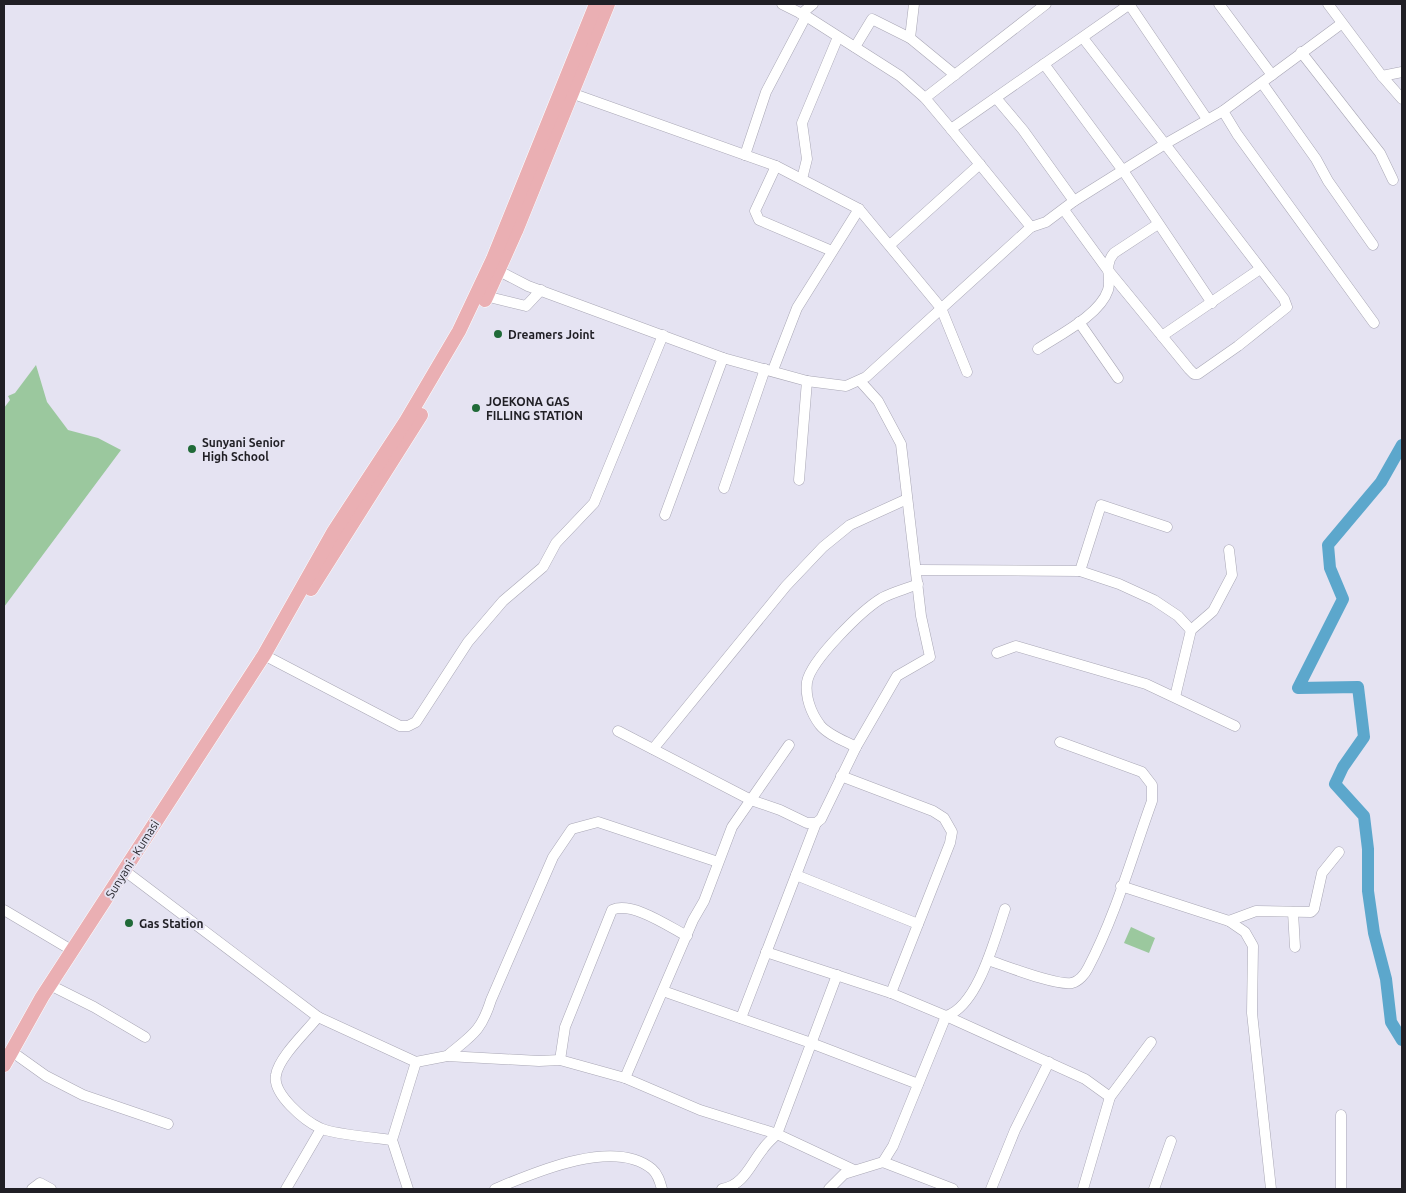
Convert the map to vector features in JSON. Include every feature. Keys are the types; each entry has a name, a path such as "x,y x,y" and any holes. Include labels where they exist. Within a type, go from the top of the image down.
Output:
{"main road":[{"path":"482,296 596,4"},
{"path":"482,296 499,271 608,4"},
{"name":"Sunyani - Kumasi","path":"4,1065 50,985 264,655 297,610 376,488 433,395 482,296"}],"street":[{"path":"782,4 838,36 900,76 924,98 952,129 1031,227"},
{"path":"745,155 766,92 803,15 813,4"},
{"path":"910,38 914,4"},
{"path":"924,98 1046,4"},
{"path":"1219,4 1272,75"},
{"path":"1328,4 1341,24 1402,99"},
{"path":"952,129 1083,38 1125,6 1207,119"},
{"path":"855,47 872,19 910,38 955,75"},
{"path":"499,271 541,290 724,358 807,381 846,386 860,381 1031,227 1041,225 1074,201 1124,172 1165,144 1223,111 1300,52 1341,24"},
{"path":"802,179 807,159 802,123 838,36"},
{"path":"1064,210 1107,270 1194,374 1220,359 1287,307 1287,304 1083,38"},
{"path":"1300,52 1380,153 1393,180"},
{"path":"1044,64 1124,172 1212,302"},
{"path":"1382,76 1402,72"},
{"path":"1262,83 1316,159 1328,181 1373,245"},
{"path":"571,93 776,166 859,209 890,244 941,308 967,372"},
{"path":"996,98 1023,130 1074,201"},
{"path":"1223,111 1237,134 1374,323"},
{"path":"890,244 980,164"},
{"path":"776,166 755,211 756,216 759,220 832,251"},
{"path":"724,488 769,369 797,308 859,209"},
{"path":"1038,349 1079,322 1105,299 1109,286 1107,270 1109,259 1158,224"},
{"path":"1162,336 1260,269"},
{"path":"482,296 526,306 541,290"},
{"path":"1079,322 1118,378"},
{"path":"264,655 400,726 408,726 416,722 468,642 503,601 542,566 556,543 594,503 663,335"},
{"path":"665,515 724,358"},
{"path":"798,480 807,381"},
{"path":"741,1018 816,824 822,819 856,747 897,676 930,657 918,584 918,570 901,444 878,401 860,381"},
{"path":"653,749 786,586 824,547 850,525 907,499"},
{"path":"1080,571 1101,505 1166,527"},
{"path":"1174,697 1191,630 1213,611 1232,575 1229,550"},
{"path":"918,570 1080,571 1119,584 1154,600 1178,616 1191,630"},
{"path":"856,747 825,730 820,724 806,699 807,680 831,643 866,610 883,598 918,584"},
{"path":"996,653 1016,646 1146,684 1235,726"},
{"path":"618,731 751,800 780,810 807,823 816,824"},
{"path":"988,960 1058,981 1071,983 1076,981 1088,969 1122,886 1152,801 1152,785 1142,772 1060,742"},
{"path":"625,1078 704,901 732,828 789,745"},
{"path":"841,776 933,811 950,825 952,832 950,843 891,993"},
{"path":"447,1056 476,1033 485,1018 553,857 572,829 598,822 718,862"},
{"path":"1229,921 1256,911 1311,912 1314,909 1322,873 1339,852"},
{"path":"125,872 318,1017 416,1062 447,1056 539,1062 560,1060 625,1078 700,1110 777,1134 854,1170"},
{"path":"796,875 918,924"},
{"path":"1122,886 1229,921 1245,932 1253,946 1252,1013 1271,1189"},
{"path":"560,1060 565,1027 612,910 619,907 630,908 687,936"},
{"path":"946,1016 954,1014 963,1006 988,960 1005,909"},
{"path":"4,910 73,950"},
{"path":"1293,912 1295,947"},
{"path":"766,952 891,993 946,1016 1085,1079 1110,1097"},
{"path":"722,1189 735,1185 746,1176 763,1148 777,1134 837,975"},
{"path":"50,985 94,1006 146,1037"},
{"path":"663,990 918,1084"},
{"path":"883,1162 893,1146 946,1016"},
{"path":"318,1017 284,1058 275,1076 279,1093 294,1109 321,1129 392,1140"},
{"path":"1083,1189 1110,1097 1151,1042"},
{"path":"11,1051 46,1076 83,1095 168,1124"},
{"path":"408,1189 392,1140 416,1062"},
{"path":"991,1189 1015,1130 1049,1062"},
{"path":"1341,1115 1342,1189"},
{"path":"286,1189 321,1129"},
{"path":"1154,1189 1171,1141"},
{"path":"495,1189 563,1164 600,1157 625,1158 651,1168 658,1178 662,1189"},
{"path":"829,1189 844,1174 883,1162 953,1189"},
{"path":"32,1189 38,1183 51,1189"}],"green space":[{"path":"36,365 47,402 68,430 98,438 121,450 4,607 4,408 10,400 8,396 15,393"},
{"path":"1131,927 1155,938 1149,953 1124,943"}],"waterway":[{"path":"1402,445 1381,482 1328,545 1330,568 1343,599 1298,688 1358,687 1364,737 1343,767 1335,784 1364,816 1368,849 1368,891 1374,933 1386,979 1391,1022 1402,1040"}],"place":[{"name":"Dreamers Joint","path":"498,334"},
{"name":"JOEKONA GAS FILLING STATION","path":"476,408"},
{"name":"Sunyani Senior High School","path":"192,449"},
{"name":"Gas Station","path":"129,923"}]}
